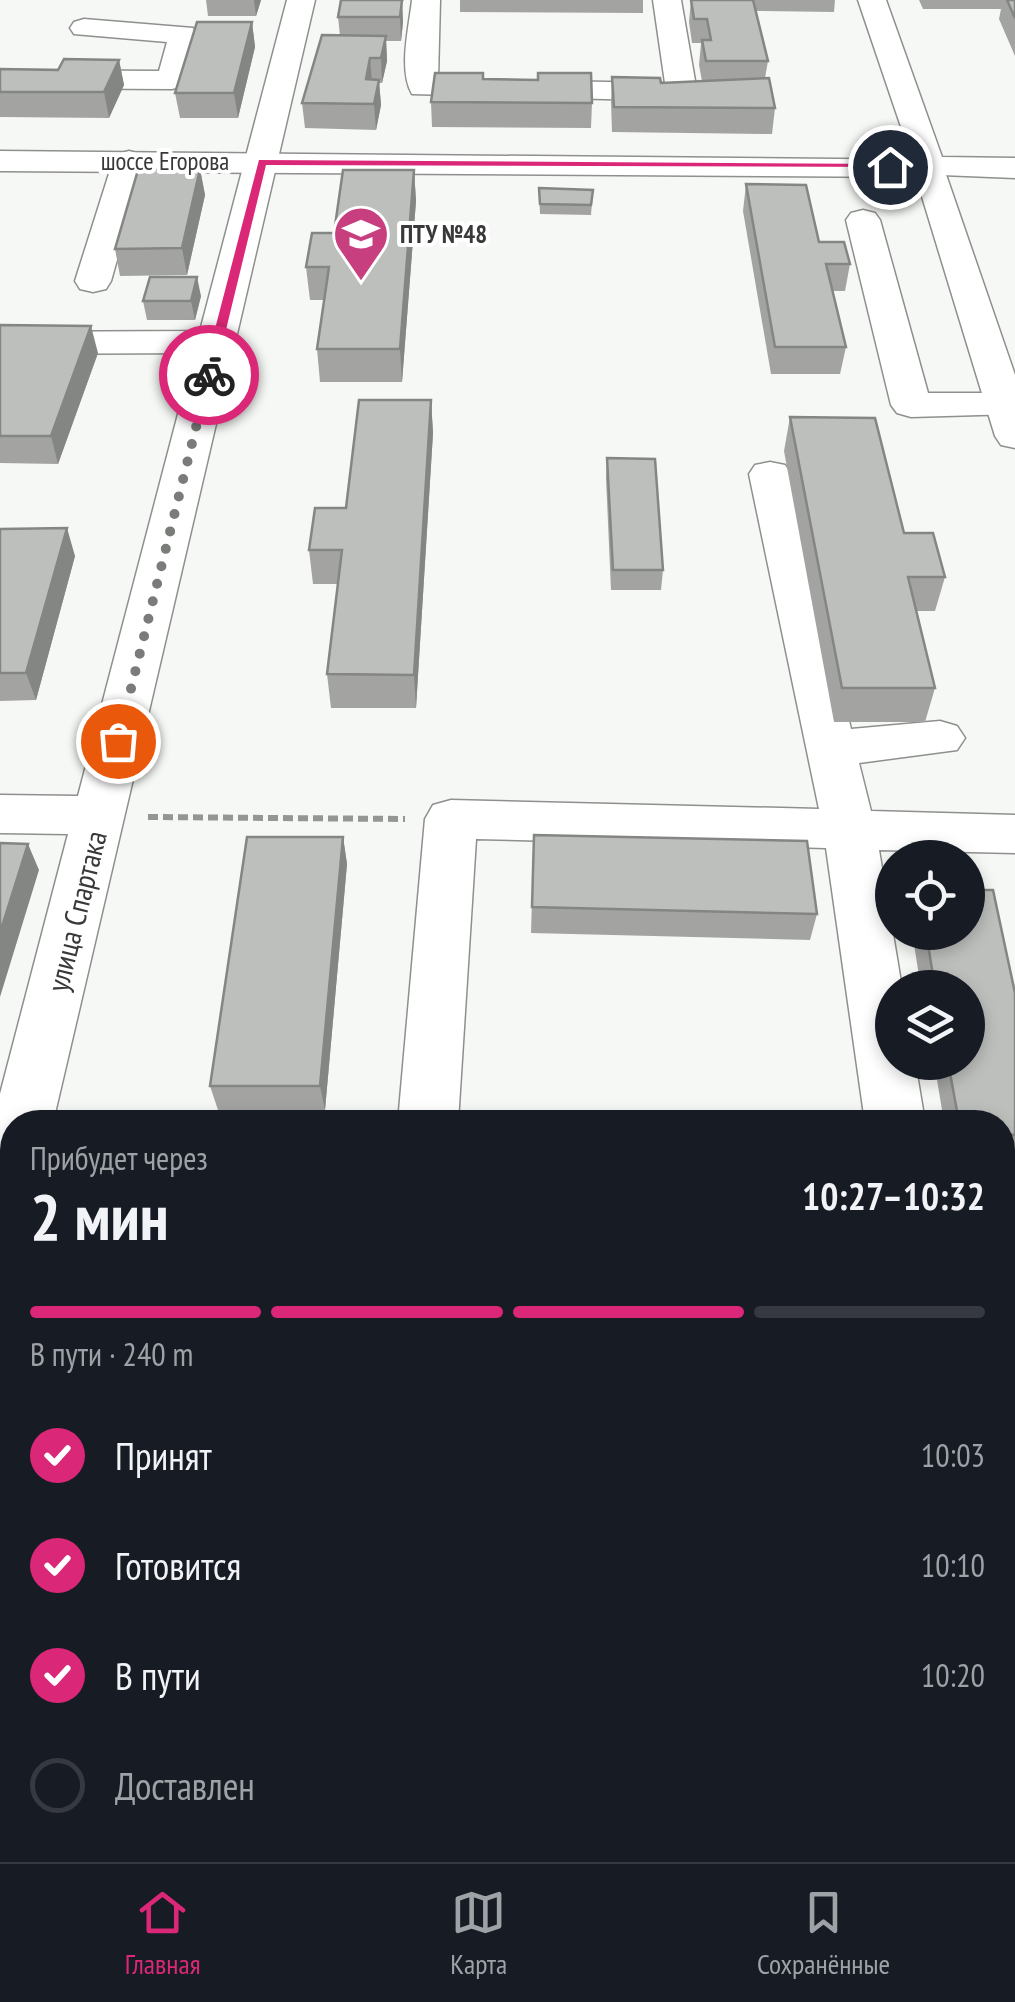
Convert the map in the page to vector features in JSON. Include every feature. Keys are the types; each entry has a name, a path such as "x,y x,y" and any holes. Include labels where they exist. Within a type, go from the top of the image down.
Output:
{"street":[{"path":"0,79 172,80 194,0"},
{"path":"426,0 422,88 682,92 667,0"},
{"path":"862,220 911,405 1010,421 872,0"},
{"path":"84,28 220,35"},
{"name":"улица Спартака","path":"26,1110 293,36"},
{"path":"383,54 421,54"},
{"name":"шоссе Егорова","path":"0,161 930,168 1012,176"},
{"path":"93,280 129,161"},
{"path":"0,342 217,342"},
{"path":"770,474 849,829 893,1110"},
{"path":"831,748 940,738"},
{"path":"0,814 100,816"},
{"path":"429,1110 452,820 1015,834"}],"path":[{"path":"100,816 452,820"}],"building":[{"path":"341,0 402,0 400,17 338,17"},
{"path":"691,0 753,0 768,61 706,61 702,40 711,40 707,19 694,19"},
{"path":"1007,0 1015,0 1015,18"},
{"path":"197,22 252,22 234,93 175,93"},
{"path":"322,35 386,36 381,58 370,58 366,79 379,80 374,104 302,103"},
{"path":"64,59 119,60 104,92 0,92 0,69 58,70"},
{"path":"435,73 483,73 483,79 538,80 538,73 591,73 592,103 431,102"},
{"path":"612,77 660,78 661,83 769,78 775,108 614,107"},
{"path":"200,169 182,248 115,249 138,170"},
{"name":"ПТУ №48","path":"343,170 414,170 400,349 317,349 329,267 306,267 312,233 334,233"},
{"path":"746,184 806,185 819,242 844,242 850,264 826,264 846,347 775,347"},
{"path":"539,188 593,190 591,205 540,204"},
{"path":"150,277 197,277 191,301 143,301"},
{"path":"0,325 91,326 51,436 0,436"},
{"path":"359,400 431,400 414,675 327,674 342,550 309,550 315,508 346,508"},
{"path":"790,417 875,418 904,533 933,533 945,577 908,577 935,688 842,688"},
{"path":"607,458 655,459 663,570 613,570"},
{"path":"67,528 26,673 0,673 0,529"},
{"path":"534,835 807,841 817,914 532,907"},
{"path":"247,837 343,837 320,1086 210,1086"},
{"path":"0,843 28,844 0,933"},
{"path":"985,890 993,890 1015,993 1015,1110 957,1110 951,1080 985,1080 985,970 932,970 929,950 985,950"}],"way so far":[{"path":"118,741 209,375"}],"place":[{"name":"ПТУ №48","path":"361,283"}],"route":[{"path":"209,375 262,162 890,167"}]}
